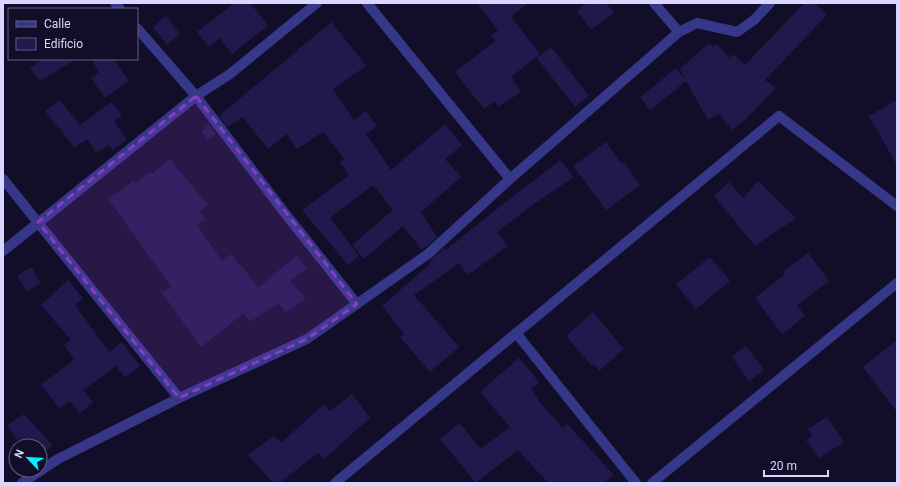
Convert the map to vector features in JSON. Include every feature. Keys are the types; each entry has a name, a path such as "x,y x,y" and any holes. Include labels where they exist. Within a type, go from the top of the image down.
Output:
{"street":[{"path":"3,251 196,96 230,74 317,3"},
{"path":"367,3 510,179"},
{"path":"654,3 679,32"},
{"path":"22,483 58,459 179,398 307,339 428,254 510,179 679,32 697,23 737,32 754,20 770,3"},
{"path":"138,29 196,96 284,212 357,304"},
{"path":"335,483 779,116 897,206"},
{"path":"3,179 179,398"},
{"path":"652,483 897,283"},
{"path":"516,333 636,483"}],"highlighted area":[{"path":"196,96 357,304 307,339 179,398 38,222"}],"building":[{"path":"234,3 250,3 268,25 232,54 220,38 209,47 197,32"},
{"path":"477,3 528,3 511,17 540,54 511,77 521,92 498,107 495,101 484,109 455,72 495,41 491,36 498,30"},
{"path":"586,3 606,3 614,13 591,30 577,11"},
{"path":"804,3 815,3 827,15 765,80 776,88 747,118 732,130 719,114 708,120 686,81 650,110 640,97 676,68 686,80 680,69 709,43 713,47 717,44 729,58 733,54 745,65"},
{"path":"166,16 180,34 167,45 153,27"},
{"path":"332,22 366,66 333,89 354,120 366,111 377,126 366,134 391,170 445,124 462,145 445,159 461,177 421,212 437,237 422,250 403,226 364,259 352,245 393,210 373,185 330,218 359,256 348,265 302,210 349,175 340,162 344,159 323,132 297,149 287,134 268,149 243,117 227,127 219,116"},
{"path":"551,47 589,96 575,107 537,58"},
{"path":"41,60 74,60 40,81 30,68"},
{"path":"92,60 114,60 129,81 105,98 91,78 99,72"},
{"path":"60,100 80,125 112,102 122,115 114,121 127,140 113,150 109,145 96,153 87,139 74,148 60,128 59,129 45,111"},
{"path":"897,100 897,165 869,116"},
{"path":"209,124 216,134 208,140 201,131"},
{"path":"606,142 622,164 624,162 640,185 606,210 573,166"},
{"path":"170,159 208,205 200,211 205,219 197,225 222,261 231,254 258,288 297,255 307,268 290,281 306,299 286,312 278,303 250,322 244,313 201,347 162,293 171,286 108,199 133,181 135,183 150,172 152,174"},
{"path":"560,160 574,177 531,206 497,232 507,246 468,275 459,263 414,295 459,347 430,372 400,337 404,334 382,306 431,263 430,261 444,248 446,250"},
{"path":"758,181 796,218 755,246 714,196 729,182 743,198"},
{"path":"808,253 829,281 797,305 805,316 782,334 755,298 785,274 783,272"},
{"path":"710,257 730,281 696,309 676,284"},
{"path":"31,267 41,283 27,292 17,276"},
{"path":"68,280 83,299 75,305 109,352 122,342 140,366 125,377 116,366 83,390 93,402 80,413 70,401 59,408 41,385 74,360 64,344 71,340 41,305"},
{"path":"593,312 624,349 599,371 594,364 592,366 566,336"},
{"path":"897,340 897,412 863,367"},
{"path":"746,346 764,370 749,381 732,357"},
{"path":"519,358 539,382 531,389 541,404 562,428 567,424 614,475 604,483 548,483 518,450 476,483 440,439 459,423 481,449 510,427 480,392"},
{"path":"352,394 370,418 324,459 318,453 279,483 273,483 248,455 274,436 281,443 324,404 330,411"},
{"path":"24,414 46,438 16,438 7,425"},
{"path":"827,417 844,442 819,458 806,440 812,436 808,429"},
{"path":"48,441 52,445 48,449"}]}
